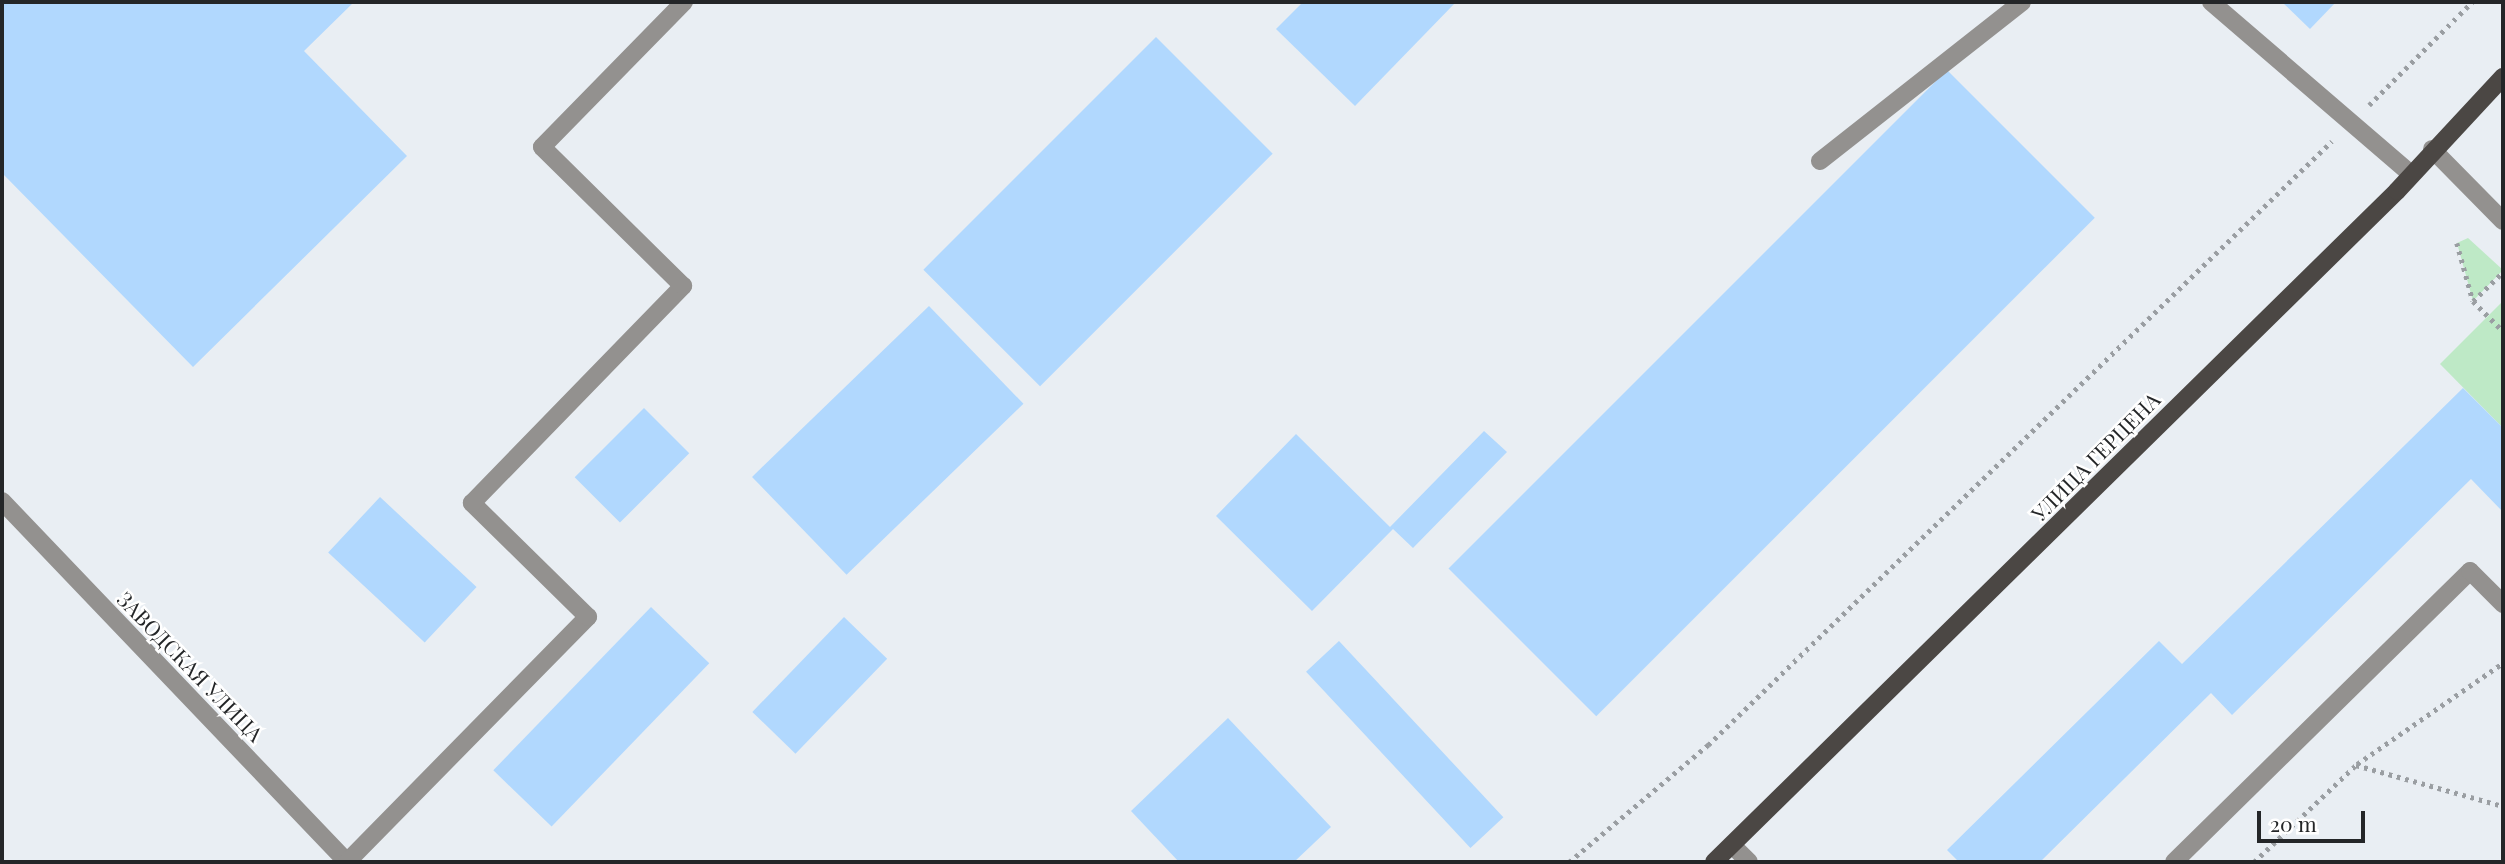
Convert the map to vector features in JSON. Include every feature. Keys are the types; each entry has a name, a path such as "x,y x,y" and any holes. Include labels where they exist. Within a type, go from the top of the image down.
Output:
{"main road":[{"name":"УЛИЦА ГЕРЦЕНА","path":"1714,862 2410,173 2503,77"}],"street":[{"path":"347,862 588,617 472,503 684,286 541,147 684,2"},
{"path":"1819,161 2022,2"},
{"path":"2211,2 2410,173"},
{"path":"2432,149 2503,221"},
{"name":"ЗАВОДСКАЯ УЛИЦА","path":"2,501 347,862"},
{"path":"2174,862 2470,571 2503,604"},
{"path":"1732,845 1749,862"}],"path":[{"path":"1569,862 1708,745 2351,123 2472,2"},
{"path":"2456,243 2473,301 2503,331"},
{"path":"2473,301 2503,272"},
{"path":"2254,862 2356,765 2503,663"},
{"path":"2356,765 2503,806"}],"green space":[{"path":"2468,238 2503,270 2473,301 2457,243"},
{"path":"2503,301 2503,428 2440,364"}],"building":[{"path":"2,2 354,2 304,51 407,156 193,367 2,173"},
{"path":"1303,2 1456,2 1355,106 1276,29"},
{"path":"2282,2 2336,2 2310,29"},
{"path":"1156,37 1273,154 1040,386 923,270"},
{"path":"1947,70 2095,218 1596,716 1448,569"},
{"path":"929,306 1023,404 847,575 752,477"},
{"path":"2463,388 2503,428 2503,512 2471,479 2232,715 2211,693 2040,862 1959,862 1947,850 2159,641 2182,664"},
{"path":"644,408 689,453 620,523 575,477"},
{"path":"1484,431 1507,452 1413,548 1393,529 1312,611 1216,516 1296,434 1390,527"},
{"path":"380,497 477,587 425,643 328,553"},
{"path":"651,607 709,663 552,827 493,770"},
{"path":"844,617 887,659 795,754 752,712"},
{"path":"1339,641 1503,817 1470,848 1306,672"},
{"path":"1228,718 1331,827 1294,862 1179,862 1131,811"}]}
